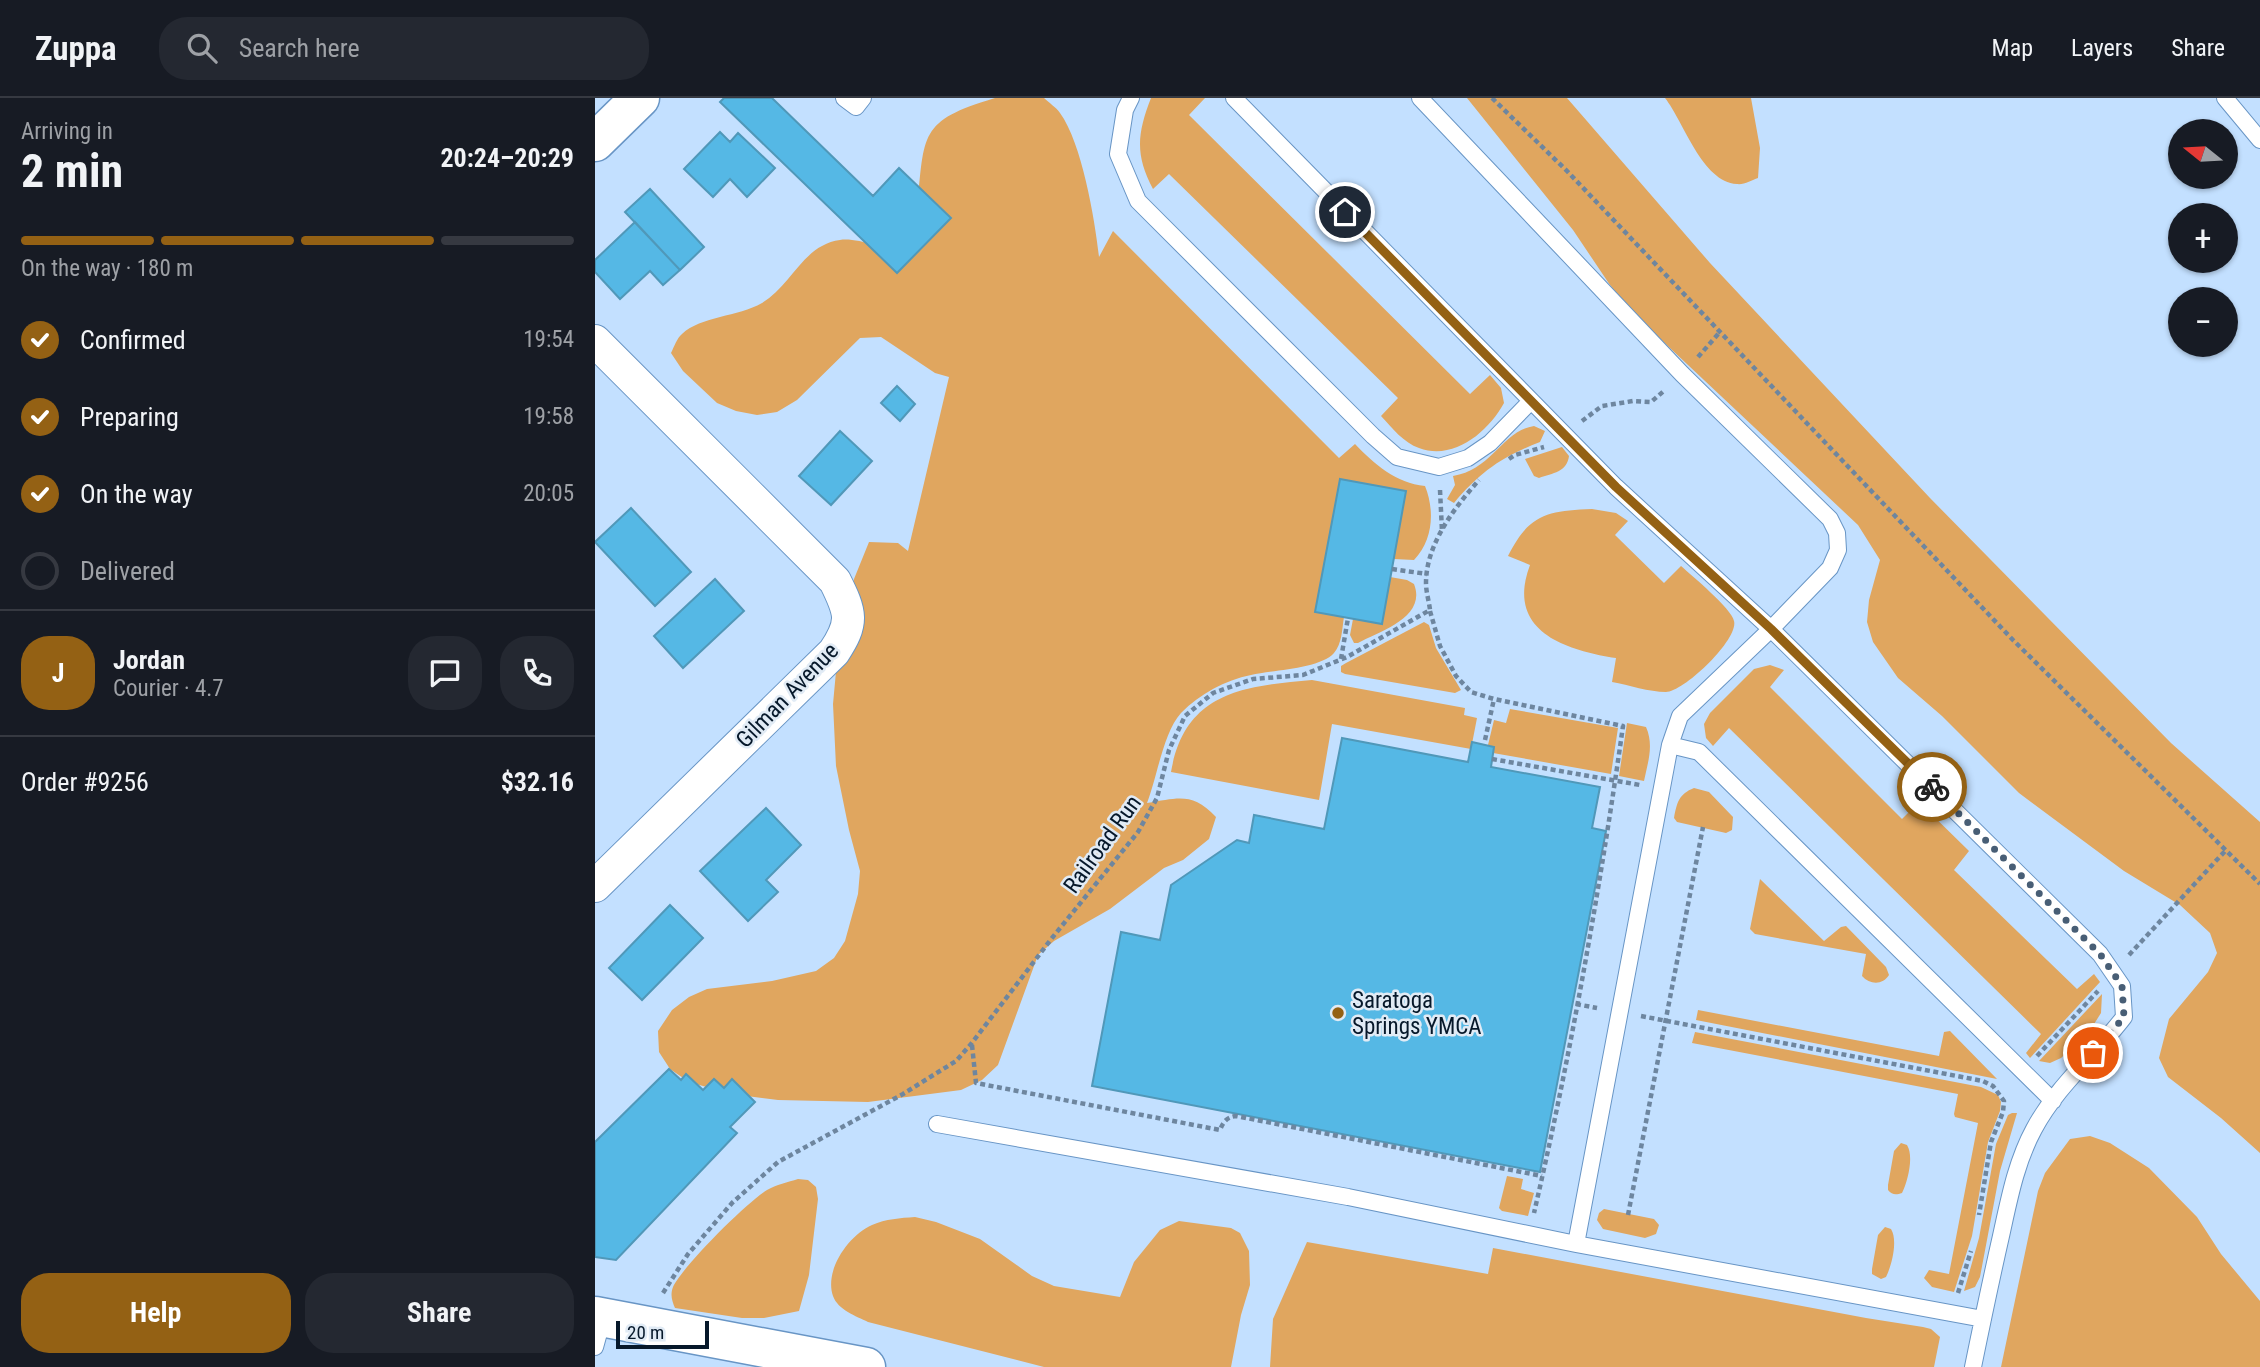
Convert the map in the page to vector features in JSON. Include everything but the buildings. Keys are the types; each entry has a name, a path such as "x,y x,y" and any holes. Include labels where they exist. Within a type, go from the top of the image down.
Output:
{"street":[{"path":"595,142 640,98"},
{"name":"Gilman Avenue","path":"595,341 835,580 848,606 847,632 834,652 595,886"},
{"path":"598,1327 866,1367"}],"lane":[{"path":"844,98 856,107 863,98"},
{"path":"1131,98 1125,110 1118,154 1138,201 1397,457 1439,467 1468,458 1490,443 1531,401"},
{"path":"1234,98 1616,487 1771,629 2100,954 2122,986 2124,1017 2079,1067 2033,1129 2015,1175 1973,1367"},
{"path":"1420,98 1682,374 1830,519 1839,551 1830,568 1680,716 1670,745 1576,1244"},
{"path":"2225,98 2260,140"},
{"path":"1670,745 1699,752 2053,1101"},
{"path":"937,1125 1348,1197 1576,1244 1983,1319"}],"path":[{"path":"1492,98 1567,171 2013,640 2260,884"},
{"path":"1696,359 1720,332"},
{"path":"1584,420 1602,405 1651,402 1672,384"},
{"path":"1506,462 1515,455 1554,443"},
{"path":"1488,475 1479,481 1454,510 1433,551 1427,574 1430,610 1440,646 1456,676 1471,692 1494,699 1623,726 1576,1004 1532,1219"},
{"path":"1392,569 1427,574"},
{"name":"Railroad Run","path":"660,1298 688,1254 732,1203 778,1162 903,1094 956,1061 1138,832 1157,797 1169,750 1185,716 1213,693 1252,679 1303,675 1341,660 1430,610"},
{"path":"1341,660 1348,618"},
{"path":"1485,740 1494,699"},
{"path":"1492,759 1640,785"},
{"path":"1627,1215 1703,827"},
{"path":"2127,957 2226,850"},
{"path":"2031,1062 2101,987"},
{"path":"1576,1004 1602,1009"},
{"path":"1635,1015 1983,1081 1993,1086 2004,1101 2003,1112 1991,1142 1977,1223"},
{"path":"971,1044 976,1083 1220,1130 1223,1122 1236,1116 1542,1176"},
{"path":"1958,1293 1972,1248"}],"shaded area":[{"path":"995,98 1044,98 1060,113 1068,126 1081,162 1091,203 1099,257 1113,231 1339,458 1355,444 1395,477 1425,486 1431,515 1425,544 1414,560 1394,559 1406,491 1340,479 1316,612 1344,617 1337,649 1318,662 1251,675 1222,684 1181,713 1169,732 1147,803 1185,799 1200,804 1216,817 1209,839 1183,860 1164,868 1110,909 1054,941 1038,955 998,1065 982,1080 961,1090 868,1102 778,1100 731,1094 689,1082 670,1069 659,1052 658,1031 672,1010 689,997 707,989 772,981 816,971 834,958 845,941 858,894 860,871 836,766 833,704 837,661 854,579 869,542 898,543 908,551 949,377 935,373 881,337 860,338 797,400 777,412 757,415 736,411 717,403 683,371 671,353 682,334 690,328 762,303 782,286 807,257 827,243 854,240 903,253 914,232 922,163 930,134 951,114"},
{"path":"1151,98 1205,98 1189,115 1470,394 1490,375 1501,388 1504,403 1489,424 1469,441 1445,451 1419,448 1399,435 1381,416 1398,398 1169,174 1153,189 1143,166 1140,144"},
{"path":"1467,98 1567,98 1710,263 1930,498 2171,743 2260,822 2260,1153 2221,1118 2168,1077 2159,1058 2169,1019 2208,972 2217,953 2210,933 2180,905 2124,871 2019,793 1942,716 1898,678 1873,642 1867,622 1869,600 1880,560 1858,525 1638,318 1610,285 1573,230"},
{"path":"1665,98 1751,98 1760,148 1758,178 1737,184 1725,181 1714,173 1695,149"},
{"path":"1534,426 1545,431 1540,442 1493,466 1473,482 1454,503 1447,499 1455,485 1453,476 1478,466 1513,435"},
{"path":"1562,447 1569,456 1565,465 1549,475 1539,478 1534,476 1525,459"},
{"path":"1592,509 1616,513 1628,521 1615,535 1664,583 1681,566 1719,601 1734,621 1728,640 1709,663 1674,690 1659,692 1612,682 1616,658 1560,642 1545,633 1533,621 1526,606 1524,588 1530,565 1508,556 1516,542 1532,523 1541,518 1563,511"},
{"path":"1390,577 1414,584 1414,605 1408,614 1389,628 1354,643 1350,635 1353,619 1382,624"},
{"path":"1424,622 1429,625 1436,648 1461,690 1455,693 1341,672 1341,666"},
{"path":"1770,665 1784,670 1770,687 1902,819 1919,802 1969,851 1954,870 2077,989 2094,974 2100,982 2030,1058 2026,1053 2041,1034 1729,728 1713,746 1706,738 1704,724 1710,713 1754,669"},
{"path":"1312,680 1465,708 1464,715 1477,718 1471,749 1332,724 1319,800 1171,772 1178,745 1189,725 1204,709 1221,698 1241,691"},
{"path":"1510,709 1618,728 1611,774 1493,753 1494,747 1488,745 1494,720 1506,723"},
{"path":"1627,723 1646,727 1650,740 1644,781 1619,776"},
{"path":"1694,788 1709,792 1733,817 1732,830 1726,833 1677,822 1674,818 1679,799"},
{"path":"1760,879 1824,941 1846,926 1886,967 1889,975 1880,982 1865,979 1862,976 1866,954 1755,934 1750,929"},
{"path":"2102,994 2101,1013 2089,1032 2061,1058 2050,1063 2039,1061"},
{"path":"1698,1010 1939,1056 1944,1032 1950,1031 1997,1079 1696,1020"},
{"path":"1695,1032 1981,1087 1998,1095 2001,1102 2000,1111 1988,1142 1972,1236 1954,1292 1932,1287 1924,1278 1929,1270 1949,1274 1978,1123 1955,1117 1958,1094 1692,1043"},
{"path":"2017,1113 2000,1171 1980,1277 1975,1287 1964,1291 1979,1238 1996,1144 2008,1115"},
{"path":"2090,1136 2110,1143 2149,1168 2197,1217 2221,1254 2260,1301 2260,1367 2001,1367 2038,1191 2045,1173 2070,1139"},
{"path":"1901,1143 1907,1145 1909,1150 1909,1169 1902,1193 1894,1194 1888,1190 1888,1185 1894,1151"},
{"path":"1507,1176 1523,1179 1521,1189 1534,1193 1528,1216 1499,1208"},
{"path":"798,1179 808,1180 816,1187 818,1199 809,1275 799,1311 764,1318 742,1318 675,1308 673,1287 716,1236 767,1190"},
{"path":"1604,1209 1654,1219 1659,1225 1656,1234 1645,1238 1603,1229 1597,1220"},
{"path":"915,1217 980,1239 1032,1276 1054,1286 1120,1297 1134,1262 1160,1230 1179,1221 1231,1228 1240,1233 1249,1251 1250,1285 1231,1367 1044,1367 868,1322 843,1309 835,1301 831,1286 835,1265 847,1245 872,1225"},
{"path":"1885,1227 1891,1229 1894,1246 1888,1272 1886,1277 1881,1279 1872,1274 1872,1269 1878,1235"},
{"path":"1307,1242 1488,1274 1493,1248 1923,1327 1931,1329 1940,1337 1934,1367 1270,1367 1273,1319"}],"way so far":[{"path":"1932,787 2100,954 2122,986 2124,1017 2093,1053"}],"place":[{"name":"Saratoga Springs YMCA","path":"1338,1013"}],"route":[{"path":"1345,212 1616,487 1771,629 1932,787"}]}
